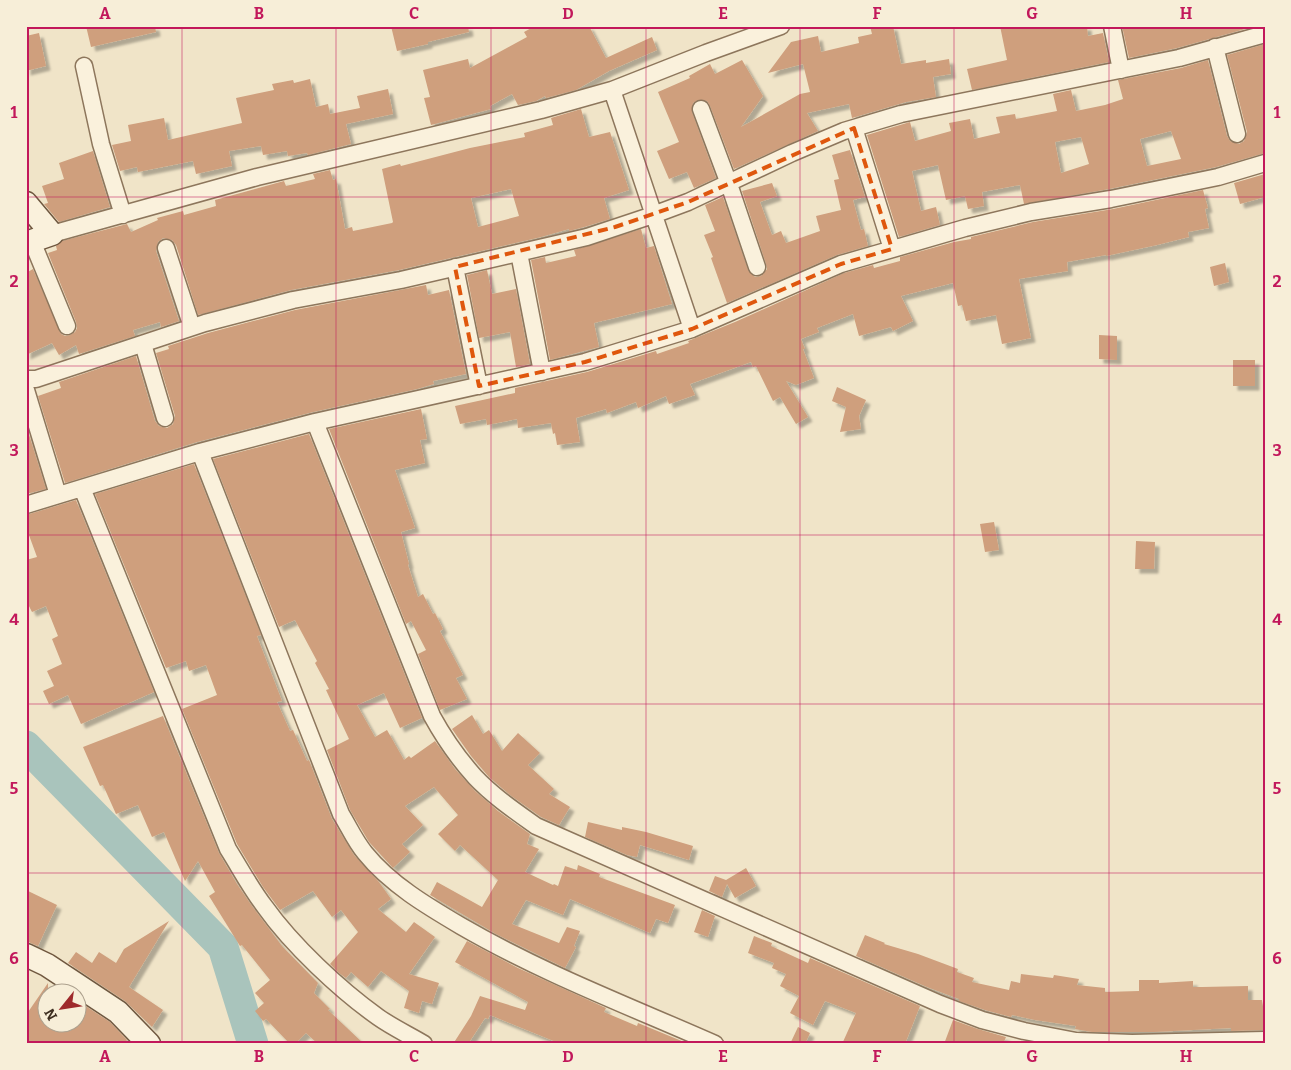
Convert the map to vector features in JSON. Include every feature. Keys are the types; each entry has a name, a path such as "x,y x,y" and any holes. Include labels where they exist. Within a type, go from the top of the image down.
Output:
{"street":[{"path":"37,240 257,177 531,113 612,90 780,26"},
{"path":"1112,26 1121,70"},
{"path":"26,379 36,379 192,327 293,300 401,280 587,237 654,216 729,184 792,153 854,128 901,114 1179,58 1265,34"},
{"path":"1215,47 1237,134"},
{"path":"84,66 100,144 123,215"},
{"path":"612,90 692,329"},
{"path":"701,109 757,267"},
{"path":"854,128 892,249"},
{"path":"26,505 200,452 315,422 585,362 692,329 841,264 965,228 1021,214 1121,197 1218,177 1265,163"},
{"path":"26,202 67,326"},
{"path":"166,248 192,327"},
{"path":"519,253 542,372"},
{"path":"455,268 479,386"},
{"path":"143,344 165,418"},
{"path":"26,390 58,495"},
{"path":"315,422 432,716 457,755 476,778 501,800 536,826 564,840 940,1004 990,1022 1075,1042 1132,1043 1265,1040"},
{"path":"200,452 341,814 364,852 382,872 434,911 494,946 559,977 715,1044"},
{"path":"82,488 228,849 244,876 265,908 290,938 333,980 378,1017 424,1044"},
{"path":"26,954 47,965 118,1012 144,1042"}],"highlighted area":[{"path":"854,128 892,249 841,264 692,329 585,362 479,386 455,267 615,227 688,202"}],"building":[{"path":"86,26 155,26 156,32 91,47"},
{"path":"391,26 468,26 469,32 397,51"},
{"path":"535,26 589,26 606,58 652,37 657,50 609,71 576,90 546,98 545,96 536,101 518,105 512,94 490,106 491,109 431,125 424,98 430,97 423,70 468,59 470,68 527,37 524,32"},
{"path":"870,26 893,26 901,64 926,60 926,63 949,59 951,74 933,77 936,97 906,102 852,118 849,104 807,113 818,131 734,169 710,106 707,101 698,100 693,103 692,112 716,178 694,188 687,172 669,179 657,151 679,142 658,92 690,78 689,76 710,64 715,74 742,60 763,96 741,127 800,94 810,92 803,64 768,73 791,42 818,36 821,52 859,43 858,37 872,34"},
{"path":"1000,26 1087,26 1088,36 1103,33 1109,62 972,90 967,69 1007,60"},
{"path":"1122,26 1256,26 1177,48 1129,58"},
{"path":"39,33 46,66 26,71 26,36"},
{"path":"1265,44 1265,153 1216,167 1024,204 1020,185 982,192 984,206 968,209 965,196 946,200 938,165 912,171 921,211 936,207 940,225 899,237 867,135 910,122 915,141 951,131 949,123 970,119 974,139 1000,133 996,117 1015,114 1016,119 1057,111 1053,94 1071,90 1076,111 1105,105 1123,99 1118,80 1181,68 1208,60 1227,136 1230,141 1239,144 1244,141 1247,132 1227,55","holes":["1171,131 1181,159 1147,166 1140,139","1081,137 1089,164 1061,173 1055,142"]},
{"path":"310,79 316,107 328,104 330,114 360,108 357,96 388,89 393,114 346,124 351,144 308,155 307,153 288,156 287,151 263,155 261,146 229,151 232,166 196,174 193,161 138,172 137,167 120,171 112,145 131,141 128,125 164,118 168,140 242,123 236,98 274,90 272,84 293,80 294,83"},
{"path":"581,109 589,137 610,132 629,190 604,198 610,219 569,231 569,229 399,270 291,290 198,315 176,245 172,240 163,238 158,242 156,251 179,321 161,327 160,322 133,330 135,336 79,354 76,345 59,355 52,343 26,355 26,273 33,269 61,334 65,336 70,335 77,328 48,253 57,250 56,246 62,241 127,224 131,232 158,220 157,218 183,211 184,215 216,206 215,200 284,181 286,186 315,179 313,174 330,170 333,180 336,179 345,229 352,227 353,231 392,223 382,169 525,137 524,133 553,125 551,118","holes":["511,189 519,216 478,227 471,198"]},
{"path":"850,150 865,197 853,200 861,230 864,229 868,246 837,255 727,303 704,235 715,231 705,205 723,197 748,270 755,277 761,276 767,269 766,264 742,191 772,183 777,196 760,202 772,235 781,231 786,243 820,231 816,216 841,210 834,180 839,179 832,155"},
{"path":"93,151 110,207 59,222 44,204 48,203 42,186 64,179 59,163"},
{"path":"1265,174 1265,197 1240,204 1234,183"},
{"path":"1203,190 1208,208 1205,209 1209,228 1188,232 1189,237 1157,245 1067,262 1068,271 1019,279 1031,338 1002,344 996,315 966,321 962,305 958,306 953,283 901,296 913,321 893,331 891,327 859,336 853,314 817,328 819,332 801,339 814,378 796,385 786,381 808,417 796,424 780,397 773,401 756,366 753,367 751,362 690,384 695,395 669,404 666,396 638,408 636,402 607,413 606,409 576,418 580,442 557,445 551,423 518,428 517,419 487,425 486,419 460,424 455,406 515,393 515,388 587,372 656,351 657,354 689,343 688,341 844,273 873,265 874,268 900,261 900,257 1033,222 1113,209"},
{"path":"641,229 646,248 654,246 672,304 594,323 599,347 550,360 531,260 545,257 546,263 576,256 574,250"},
{"path":"1225,263 1229,282 1214,286 1210,267"},
{"path":"487,270 492,294 516,289 530,364 516,367 510,332 479,338 467,275"},
{"path":"426,285 428,295 449,290 466,374 433,381 434,384 417,389 313,412 197,442 65,483 38,396 61,388 59,382 136,356 155,421 159,426 167,428 173,424 175,416 156,353 169,349 168,346 208,333 295,310"},
{"path":"1099,335 1117,336 1117,360 1099,359"},
{"path":"1233,360 1255,360 1255,386 1233,386"},
{"path":"837,387 866,400 859,416 861,429 840,432 846,407 832,401"},
{"path":"421,409 427,439 420,440 425,463 395,470 415,528 401,532 408,565 418,597 423,594 433,614 435,613 443,629 440,631 463,675 456,678 467,699 440,710 418,654 426,650 411,621 406,624 329,429"},
{"path":"26,425 46,489 26,494"},
{"path":"309,434 422,718 400,728 384,693 357,705 375,737 387,730 404,760 409,756 411,758 435,741 455,769 475,791 498,811 530,834 527,844 539,849 525,872 558,886 565,866 577,870 578,865 600,874 599,877 675,905 668,923 656,919 650,933 570,899 563,915 526,900 512,924 559,943 567,927 580,931 574,946 576,947 565,968 496,934 430,895 437,882 482,907 498,880 460,845 455,851 438,834 458,815 434,787 405,806 423,825 402,844 410,852 393,868 369,842 350,810 327,750 349,739 326,690 329,689 315,663 317,661 295,620 279,627 213,459"},
{"path":"194,464 261,635 257,636 282,701 277,702 290,731 293,730 307,761 309,760 332,819 354,855 379,882 391,899 378,909 406,932 414,922 435,937 409,974 439,983 432,1004 422,1001 419,1013 404,1008 409,991 381,971 368,987 351,972 346,978 339,973 330,964 358,932 341,910 332,917 313,891 280,910 263,887 237,844 182,709 217,695 206,665 189,671 186,661 166,668 95,494"},
{"path":"76,500 154,692 81,724 68,695 49,704 43,691 54,686 47,671 62,664 52,639 58,636 46,606 32,612 26,600 26,560 37,557 26,527 26,515"},
{"path":"994,522 999,550 985,552 980,524"},
{"path":"1136,541 1155,542 1154,569 1135,569"},
{"path":"472,715 483,734 489,730 502,751 518,733 540,753 528,765 554,789 549,794 570,807 559,825 541,817 510,795 489,777 471,756 452,729"},
{"path":"163,716 219,853 237,884 282,946 318,983 314,993 330,1009 328,1010 364,1044 318,1044 306,1033 295,1044 290,1044 266,1019 263,1021 255,1011 264,1003 255,993 270,980 242,945 240,946 209,896 215,892 198,861 185,881 164,832 152,837 138,805 116,814 103,785 100,786 83,747"},
{"path":"588,822 622,830 622,827 646,832 693,846 689,860 640,845 637,857 627,855 585,837"},
{"path":"746,868 756,886 735,898 727,884 722,897 709,891 715,876 726,880"},
{"path":"26,890 57,905 38,946 26,941"},
{"path":"702,910 715,916 708,937 694,932"},
{"path":"169,921 129,987 163,1010 152,1027 125,1001 68,963 76,952 92,963 99,952 116,963 124,949"},
{"path":"865,935 884,944 958,969 957,972 974,978 972,982 1009,990 1011,981 1020,983 1021,974 1053,978 1054,975 1079,979 1077,985 1105,988 1105,992 1139,991 1139,980 1159,980 1159,983 1193,981 1193,987 1248,986 1248,1000 1262,1000 1263,1007 1265,1007 1265,1030 1231,1031 1231,1028 1154,1032 1092,1032 1075,1029 1076,1026 1012,1015 1011,1017 959,1001 959,999 856,956"},
{"path":"754,936 772,943 771,946 808,963 810,958 920,1006 905,1044 842,1044 856,1013 825,1001 813,1025 790,1013 799,996 780,986 786,974 772,968 774,963 748,953"},
{"path":"467,941 518,968 606,1008 604,1012 637,1026 638,1023 689,1044 561,1044 490,1015 488,1019 485,1018 468,1044 453,1044 471,1016 480,996 525,1010 528,1002 455,962"},
{"path":"38,998 38,1032 88,1032 88,1008 110,1022 127,1040 124,1044 26,1044 26,1015"},
{"path":"953,1020 1006,1037 1003,1044 944,1044"},
{"path":"798,1027 810,1033 805,1044 790,1044"}],"waterway":[{"path":"26,746 223,947 253,1044"}]}
